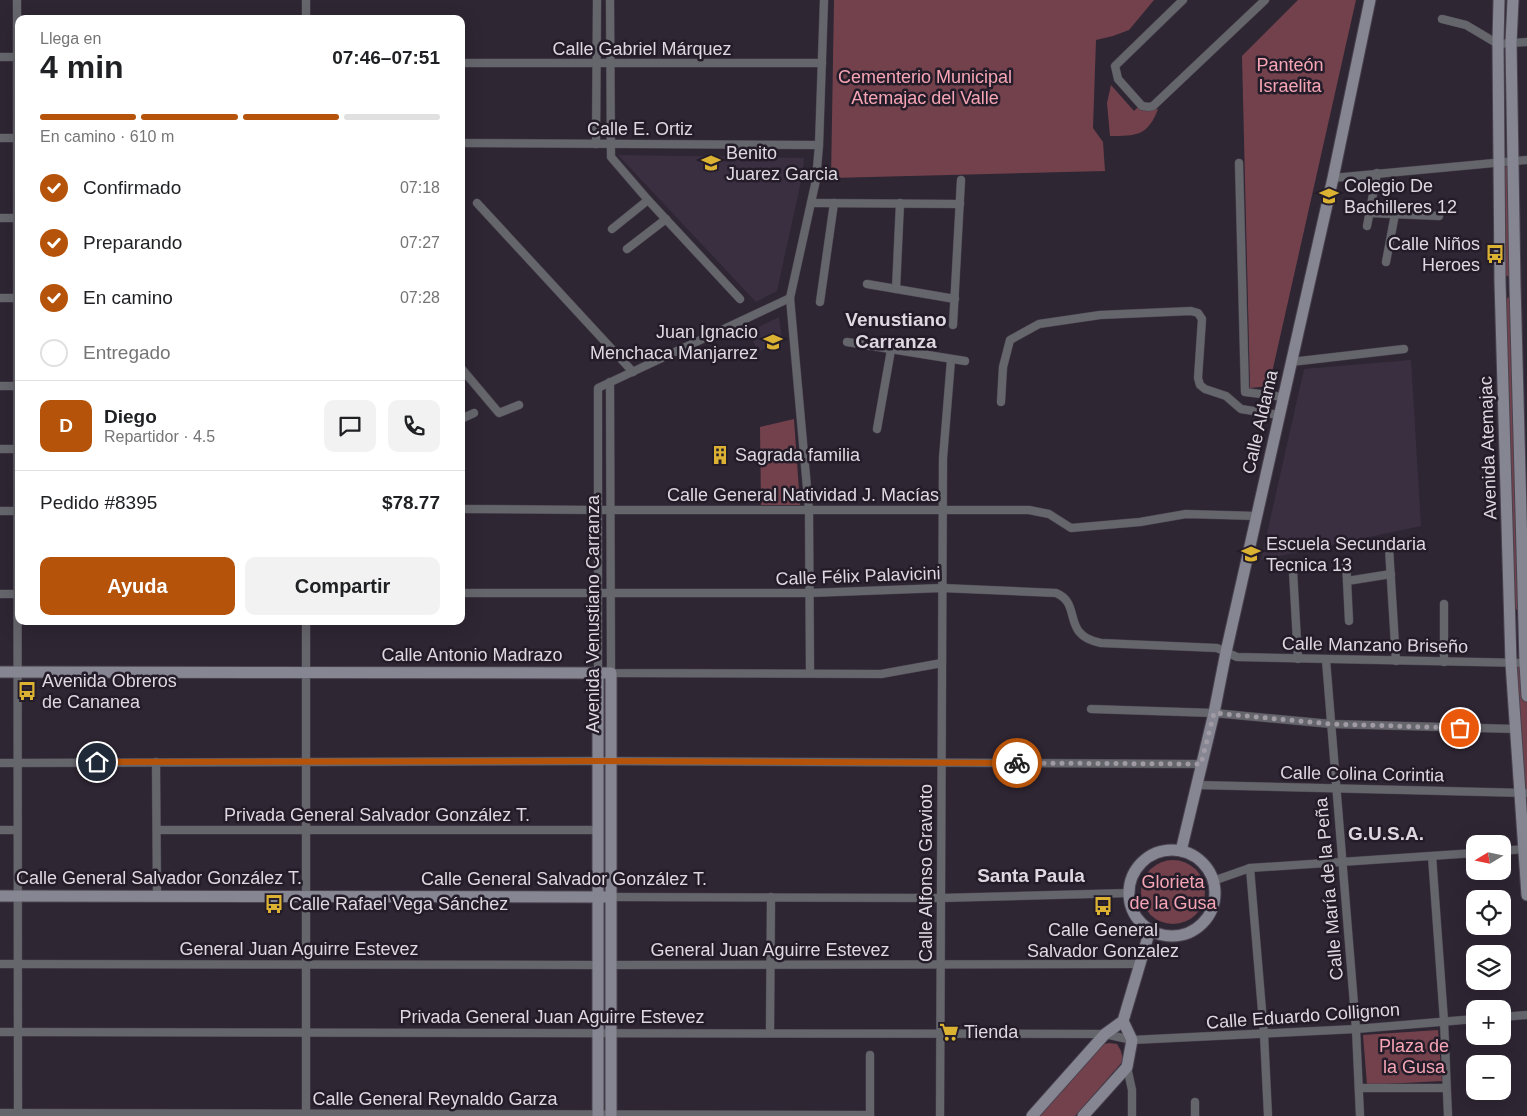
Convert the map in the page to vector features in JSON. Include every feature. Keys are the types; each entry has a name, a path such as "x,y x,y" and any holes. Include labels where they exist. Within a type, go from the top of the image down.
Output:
{"street":[{"path":"17,0 17,15"},
{"path":"306,0 306,15"},
{"path":"596,0 596,144"},
{"path":"610,0 611,157 648,200 740,299"},
{"path":"810,674 809,510 790,298 816,180 824,0"},
{"path":"1183,0 1115,66 1118,79 1142,106 1149,108 1153,106 1265,0"},
{"name":"Calle Aldama","path":"1181,851 1214,713 1370,0"},
{"name":"Avenida Atemajac","path":"1500,0 1498,44 1500,282 1510,627 1516,730 1523,793 1527,895"},
{"name":"Avenida Atemajac","path":"1513,0 1511,43 1515,285 1527,696"},
{"path":"1442,19 1466,25 1498,44 1527,42"},
{"path":"0,57 15,57"},
{"name":"Calle Gabriel Márquez","path":"465,63 822,63"},
{"path":"0,138 15,138"},
{"name":"Calle E. Ortiz","path":"465,143 819,146"},
{"path":"1332,178 1527,160"},
{"path":"1239,163 1245,392 1283,397"},
{"path":"1367,226 1377,173"},
{"path":"953,325 961,180"},
{"path":"612,229 648,200"},
{"path":"477,203 633,372"},
{"path":"811,203 960,204"},
{"path":"820,302 834,203"},
{"path":"896,289 900,203"},
{"path":"1369,213 1439,216"},
{"path":"1386,262 1395,214"},
{"path":"0,218 15,218"},
{"path":"627,248 666,219"},
{"path":"1500,282 1515,285 1527,284"},
{"path":"867,284 955,299"},
{"path":"0,298 15,298"},
{"path":"610,382 790,298"},
{"path":"1001,402 1003,367 1010,340 1039,324 1100,315 1192,311 1198,313 1202,318 1198,378 1200,385 1205,389 1226,396 1241,410 1279,415"},
{"path":"847,342 965,361"},
{"path":"1291,362 1404,349"},
{"path":"877,430 891,350"},
{"name":"Calle Alfonso Gravioto","path":"940,1116 943,458 951,360"},
{"path":"465,373 499,413 519,405"},
{"name":"Avenida Venustiano Carranza","path":"598,1115 598,388 610,382 611,1115"},
{"path":"0,386 15,386"},
{"path":"465,417 474,413"},
{"path":"0,449 15,449"},
{"name":"Calle General Natividad J. Macías","path":"465,509 1029,510 1049,514 1071,528 1140,522 1186,514 1256,516"},
{"path":"0,511 15,511"},
{"path":"1389,548 1396,661"},
{"path":"1346,561 1350,621"},
{"path":"1293,571 1298,659"},
{"path":"1347,581 1391,574"},
{"name":"Calle Félix Palavicini","path":"465,594 810,593 942,588 1056,592 1064,596 1068,602 1078,632 1088,640 1101,643 1217,648 1226,652"},
{"path":"0,594 15,594"},
{"path":"1444,604 1444,662"},
{"path":"1510,627 1526,621"},
{"path":"18,625 18,1115"},
{"path":"306,625 306,1115"},
{"name":"Calle Manzano Briseño","path":"1226,652 1238,657 1525,663"},
{"name":"Calle María de la Peña","path":"1326,660 1356,1029 1360,1116"},
{"name":"Calle Antonio Madrazo","path":"0,672 881,674 942,663"},
{"path":"1092,709 1214,713 1331,724 1516,730"},
{"path":"0,762 598,761 1201,764"},
{"path":"156,762 157,896"},
{"name":"Calle Colina Corintia","path":"1196,785 1523,793"},
{"path":"0,830 17,830"},
{"name":"Privada General Salvador González T.","path":"157,830 598,830"},
{"path":"1511,850 1524,849"},
{"path":"1168,850 1181,851 1192,855 1201,862 1213,881 1214,896 1211,910 1203,922 1192,931 1178,935 1164,935 1150,930 1135,915 1130,904 1130,881 1136,869 1144,860 1156,853 1168,850"},
{"path":"1213,881 1250,868 1466,854"},
{"path":"1432,856 1444,1021 1448,1116"},
{"path":"1250,868 1264,1034 1268,1116"},
{"name":"Calle General Salvador González T.","path":"0,896 940,898 1129,893"},
{"path":"770,1031 771,897"},
{"path":"1032,1116 1105,1034 1123,1021 1150,930"},
{"name":"General Juan Aguirre Estevez","path":"0,964 598,964"},
{"name":"General Juan Aguirre Estevez","path":"611,965 1140,964"},
{"path":"1511,1016 1527,1015"},
{"name":"Calle Eduardo Collignon","path":"1105,1034 1132,1040 1356,1029 1466,1020"},
{"path":"1123,1021 1132,1040 1127,1067 1132,1090 1132,1116"},
{"name":"Privada General Juan Aguirre Estevez","path":"0,1032 611,1033 770,1031 1105,1034"},
{"path":"870,1055 870,1115"},
{"path":"1083,1116 1127,1067"},
{"path":"1359,1088 1446,1088"},
{"path":"1194,1116 1195,1102"},
{"name":"Calle General Reynaldo Garza","path":"0,1113 18,1115 870,1115"}],"shaded area":[{"path":"618,155 804,158 803,172 777,291 756,302"},
{"path":"779,317 782,340 758,352 749,332"},
{"path":"1411,360 1421,526 1261,560 1304,369"}],"green space":[{"name":"Cementerio Municipal Atemajac del Valle","path":"834,0 1154,0 1129,30 1096,40 1093,128 1103,142 1105,171 831,178"},
{"name":"Panteón Israelita","path":"1298,0 1356,0 1269,386 1250,388 1242,56"},
{"path":"1111,85 1134,111 1139,106 1147,110 1158,109 1150,125 1140,133 1127,136 1110,136 1107,103"},
{"path":"1508,164 1510,277 1505,275 1503,170"},
{"path":"1511,294 1520,613 1514,607 1506,300"},
{"path":"794,419 800,505 761,505 760,427"},
{"path":"1524,661 1527,703 1527,841 1518,718 1517,662"},
{"name":"Glorieta de la Gusa","path":"1173,860 1185,862 1196,869 1203,880 1205,892 1203,904 1196,915 1185,922 1173,924 1161,922 1150,915 1143,904 1141,892 1143,880 1150,869 1161,862"},
{"name":"Plaza de la Gusa","path":"1438,1030 1442,1081 1367,1085 1363,1035"},
{"path":"1117,1044 1123,1061 1075,1116 1038,1116 1100,1045"}],"way so far":[{"path":"1017,763 1201,764 1214,713 1331,724 1460,728"}],"place":[{"name":"Benito Juarez Garcia","path":"711,163"},
{"name":"Colegio De Bachilleres 12","path":"1329,196"},
{"name":"Calle Niños Heroes","path":"1495,254"},
{"name":"Juan Ignacio Menchaca Manjarrez","path":"773,342"},
{"name":"Sagrada familia","path":"720,455"},
{"name":"Escuela Secundaria Tecnica 13","path":"1251,554"},
{"name":"Avenida Obreros de Cananea","path":"27,691"},
{"name":"Calle Rafael Vega Sánchez","path":"274,904"},
{"name":"Calle General Salvador Gonzalez","path":"1103,906"},
{"name":"Tienda","path":"949,1032"}],"district":[{"name":"Venustiano Carranza","path":"896,330"},
{"name":"G.U.S.A.","path":"1386,833"},
{"name":"Santa Paula","path":"1031,875"}],"route":[{"path":"97,762 598,761 1017,763"}]}
